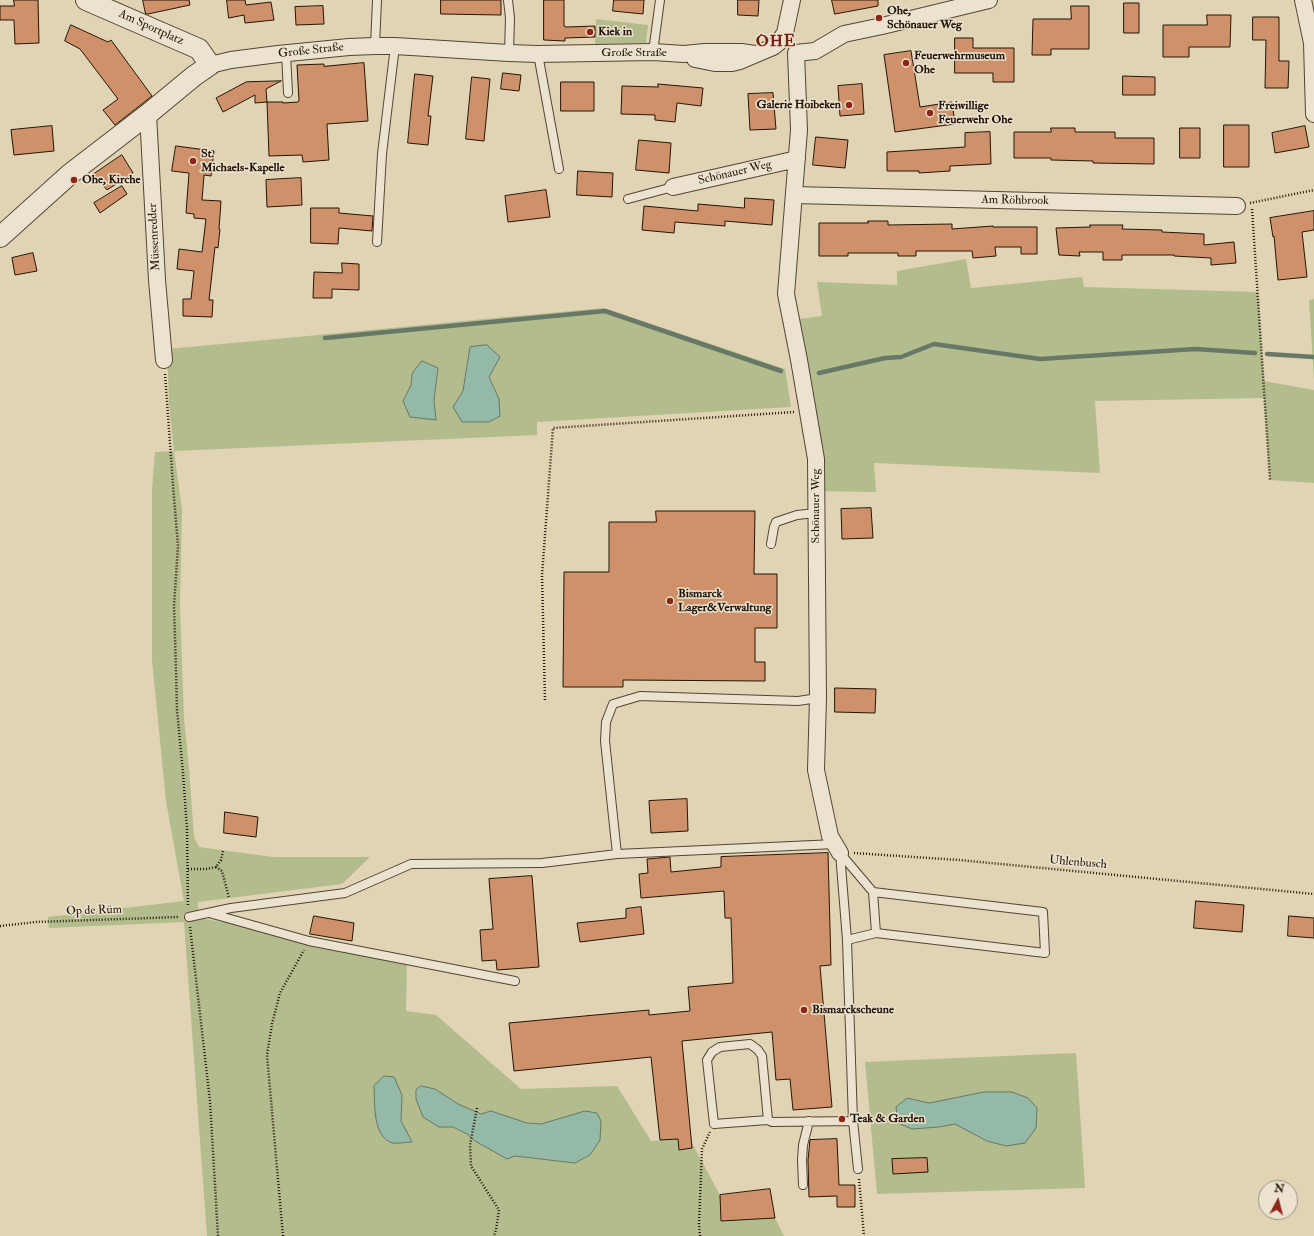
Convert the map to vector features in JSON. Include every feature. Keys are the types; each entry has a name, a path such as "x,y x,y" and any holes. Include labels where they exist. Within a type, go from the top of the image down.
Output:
{"street":[{"name":"Am Sportplatz","path":"86,0 199,49 210,65"},
{"path":"792,0 785,33 778,43 796,53 815,51 844,34 989,0"},
{"path":"1303,0 1313,43 1314,114"},
{"name":"Große Straße","path":"0,237 70,174 210,65 231,60 349,47 395,46 538,54 653,52 684,54 705,52 741,52 756,54 778,43"},
{"name":"Schönauer Weg","path":"796,53 799,116 786,294 816,459 818,698 816,770 830,836 838,848"},
{"name":"Müssenredder","path":"148,114 157,280 164,360"},
{"name":"Schönauer Weg","path":"673,187 797,159"},
{"name":"Am Röhbrook","path":"794,196 1244,204"}],"lane":[{"path":"376,46 377,0"},
{"path":"508,0 510,18 509,53"},
{"path":"653,52 660,0"},
{"path":"377,242 382,154 395,46"},
{"path":"286,53 288,93"},
{"path":"538,54 559,169"},
{"path":"628,199 673,187"},
{"path":"771,544 776,522 797,515 816,513"},
{"path":"617,854 605,741 606,722 613,704 640,696 798,701 818,698"},
{"path":"189,917 231,908 346,893 412,864 542,863 617,854 838,848"},
{"path":"838,848 873,892 876,933"},
{"path":"838,848 846,940 854,1121 858,1169"},
{"path":"846,940 876,933 1045,954 1043,912 873,892"},
{"path":"208,913 309,941 515,981"},
{"path":"768,1120 762,1056 758,1050 750,1044 720,1047 712,1052 706,1060 714,1124 768,1120 772,1122 854,1121"},
{"path":"802,1185 803,1146 809,1121"}],"path":[{"path":"1270,480 1244,204 1314,190"},
{"path":"164,360 178,546 174,606 175,663 177,710 183,773 189,917 210,1101 218,1236"},
{"path":"545,700 542,575 553,428 807,412"},
{"name":"Uhlenbusch","path":"838,848 1314,894"},
{"path":"188,869 206,869 216,866 223,851"},
{"path":"216,866 222,871 231,908"},
{"name":"Op de Rüm","path":"0,926 36,922 189,917"},
{"path":"283,1236 268,1054 272,1024 280,993 309,941"},
{"path":"476,1108 470,1145 471,1166 498,1210 494,1236"},
{"path":"700,1236 699,1224 702,1149 714,1124"},
{"path":"858,1169 864,1236"}],"shaded area":[{"path":"596,19 648,25 646,43 595,44"},
{"path":"966,259 971,288 1082,277 1084,287 1258,292 1264,381 1314,390 1314,483 1270,480 1264,398 1095,401 1100,473 874,463 876,492 816,491 791,320 822,316 817,282 897,285 897,271"},
{"path":"1314,299 1314,380 1309,300"},
{"path":"604,308 785,369 791,407 537,422 537,435 174,451 169,404 167,349","holes":["470,347 489,377 499,399 463,391","438,368 434,400 436,420 403,401 411,385 412,374"]},
{"path":"487,345 500,357 489,377 499,399 500,416 489,422 462,422 453,407 463,391 470,347"},
{"path":"422,361 438,368 434,400 436,420 410,417 403,401 411,385 412,374"},
{"path":"174,451 182,510 180,605 184,718 194,837 199,847 273,857 370,857 342,884 198,902 199,918 271,930 407,960 406,1011 436,1015 521,1089 617,1086 651,1141 678,1139 679,1150 692,1148 692,1143 720,1195 722,1221 775,1218 784,1236 207,1236 184,922 49,928 48,917 184,901 166,801 152,660 152,489 155,452","holes":["374,1086 402,1095 401,1121 411,1142","458,1104 481,1114 491,1111 508,1118 541,1125 585,1111 575,1163 515,1156 507,1159 453,1127"]},
{"path":"1076,1053 1085,1188 877,1194 865,1062"},
{"path":"384,1076 394,1077 402,1095 401,1121 412,1142 393,1143 386,1140 378,1127 375,1110 374,1086"},
{"path":"421,1086 435,1089 458,1104 481,1114 491,1111 527,1123 541,1124 585,1111 597,1113 601,1121 600,1140 590,1155 575,1163 515,1156 507,1159 453,1127 439,1127 423,1117 416,1099 416,1090"},
{"path":"984,1092 1012,1092 1028,1098 1037,1108 1036,1128 1025,1143 1006,1146 987,1141 955,1124 912,1129 898,1123 896,1107 907,1098 929,1103"}],"building":[{"path":"14,0 38,0 39,43 15,44 14,20 0,20 0,6 14,6"},
{"path":"143,0 189,0 190,5 146,14"},
{"path":"227,0 245,0 246,5 271,2 274,20 245,23 244,15 229,18"},
{"path":"441,0 501,0 501,15 441,14"},
{"path":"544,0 564,0 564,26 595,26 595,37 565,38 565,41 544,40"},
{"path":"614,0 644,0 643,14 613,11"},
{"path":"738,0 759,0 758,16 738,15"},
{"path":"832,0 878,0 878,6 835,14"},
{"path":"1124,3 1139,3 1139,33 1124,33"},
{"path":"323,6 324,24 296,25 295,7"},
{"path":"1071,6 1089,6 1089,49 1051,49 1051,55 1032,55 1033,19 1071,19"},
{"path":"1207,15 1231,15 1230,47 1189,47 1189,57 1163,57 1163,25 1207,25"},
{"path":"1253,17 1279,17 1279,61 1289,61 1288,88 1265,88 1266,40 1253,40"},
{"path":"71,25 108,42 111,40 152,96 115,125 103,110 118,99 80,49 65,41"},
{"path":"955,38 973,38 973,48 1014,48 1014,82 993,82 993,73 955,73"},
{"path":"911,51 920,107 952,102 955,124 895,132 884,55"},
{"path":"364,63 368,121 327,124 329,160 303,162 302,155 269,156 267,102 283,103 299,101 297,65 324,64 324,66"},
{"path":"503,73 521,75 519,91 501,89"},
{"path":"415,74 433,76 428,116 431,116 428,145 408,143"},
{"path":"1123,76 1155,77 1155,95 1123,95"},
{"path":"472,77 490,79 484,141 466,139"},
{"path":"281,81 266,89 267,102 255,103 255,95 223,112 216,98 246,82"},
{"path":"561,82 594,82 594,111 561,111"},
{"path":"658,84 703,88 701,106 677,103 675,122 655,120 655,115 621,114 622,86 658,87"},
{"path":"862,84 864,114 840,116 838,86"},
{"path":"773,93 776,129 750,130 748,94"},
{"path":"1224,125 1249,125 1249,167 1224,167"},
{"path":"52,126 54,151 14,155 11,130"},
{"path":"1305,126 1309,147 1275,153 1272,133"},
{"path":"1051,128 1075,128 1075,132 1115,132 1115,138 1154,138 1154,164 1093,163 1093,161 1051,160 1051,158 1014,158 1014,132 1051,132"},
{"path":"1180,128 1200,128 1200,158 1180,158"},
{"path":"990,132 991,164 950,166 950,171 919,173 919,171 887,171 887,152 965,147 965,133"},
{"path":"816,137 848,140 845,168 813,165"},
{"path":"639,140 671,143 669,173 636,170"},
{"path":"176,146 214,151 211,176 204,175 202,200 221,201 218,248 215,247 209,300 213,300 212,317 183,316 183,299 191,299 194,271 177,269 179,249 202,252 206,219 194,218 194,214 186,213 189,173 172,171"},
{"path":"122,155 133,173 107,190 94,174"},
{"path":"578,171 613,173 612,197 577,195"},
{"path":"301,178 302,205 267,207 266,180"},
{"path":"122,186 127,194 100,213 94,203"},
{"path":"546,190 550,217 508,222 505,196"},
{"path":"745,198 774,200 772,225 725,221 725,226 675,222 674,233 642,230 644,206 698,211 698,204 744,208"},
{"path":"311,208 339,208 339,213 373,216 372,231 339,228 338,244 311,243"},
{"path":"1314,211 1314,230 1302,232 1307,277 1278,280 1274,236 1273,237 1270,218"},
{"path":"868,221 888,221 888,225 952,224 952,229 993,226 1037,227 1037,254 1021,254 1021,247 995,247 996,256 973,258 972,251 916,251 916,256 898,256 898,253 848,253 848,256 819,256 819,223 868,223"},
{"path":"1090,225 1123,225 1122,229 1162,230 1162,232 1204,234 1204,245 1234,242 1236,263 1211,265 1211,258 1174,255 1122,255 1122,260 1103,260 1103,252 1079,252 1080,256 1059,255 1056,228 1090,227"},
{"path":"33,253 37,271 15,275 12,258"},
{"path":"342,263 359,264 359,290 332,289 332,298 313,298 314,272 342,273"},
{"path":"871,508 873,538 842,539 841,509"},
{"name":"Bismarck Lager&Verwaltung","path":"656,511 755,511 754,574 777,574 777,628 755,628 755,662 765,662 765,681 623,680 623,687 563,687 564,572 609,572 609,522 656,522"},
{"path":"835,688 876,689 875,713 835,712"},
{"path":"687,799 688,831 651,833 649,801"},
{"path":"225,812 258,817 256,837 224,833"},
{"path":"828,853 831,965 820,966 832,1107 793,1110 790,1079 776,1080 772,1032 682,1041 692,1148 679,1150 678,1139 660,1140 651,1057 514,1071 509,1023 649,1010 649,1015 690,1011 688,987 733,983 731,918 725,918 724,891 641,898 639,874 648,873 647,859 670,857 671,872 721,867 721,857"},
{"path":"532,876 539,967 497,970 496,960 482,961 480,930 493,929 489,879"},
{"path":"1196,901 1244,905 1242,932 1194,928"},
{"path":"641,907 644,934 580,942 577,923 626,918 626,909"},
{"path":"314,916 354,923 352,941 310,934"},
{"path":"1289,916 1314,918 1314,938 1288,936"},
{"path":"837,1139 839,1185 855,1185 855,1207 837,1207 837,1196 809,1197 808,1160 810,1140"},
{"path":"927,1158 928,1172 893,1174 892,1159"},
{"path":"770,1189 775,1218 721,1221 720,1195"}],"waterway":[{"path":"325,338 605,311 781,371"},
{"path":"819,373 885,358 901,357 934,344 1040,359 1195,349 1255,353"},
{"path":"1267,354 1314,357"}],"place":[{"name":"Ohe, Schönauer Weg","path":"879,18"},
{"name":"Kiek in","path":"590,32"},
{"name":"Feuerwehrmuseum Ohe","path":"906,63"},
{"name":"Galerie Hoibeken","path":"849,105"},
{"name":"Freiwillige Feuerwehr Ohe","path":"930,113"},
{"name":"St. Michaels-Kapelle","path":"193,161"},
{"name":"Ohe, Kirche","path":"74,180"},
{"name":"Bismarck Lager&Verwaltung","path":"670,601"},
{"name":"Bismarckscheune","path":"804,1010"},
{"name":"Teak & Garden","path":"842,1119"}],"district":[{"name":"OHE","path":"776,43"}]}
